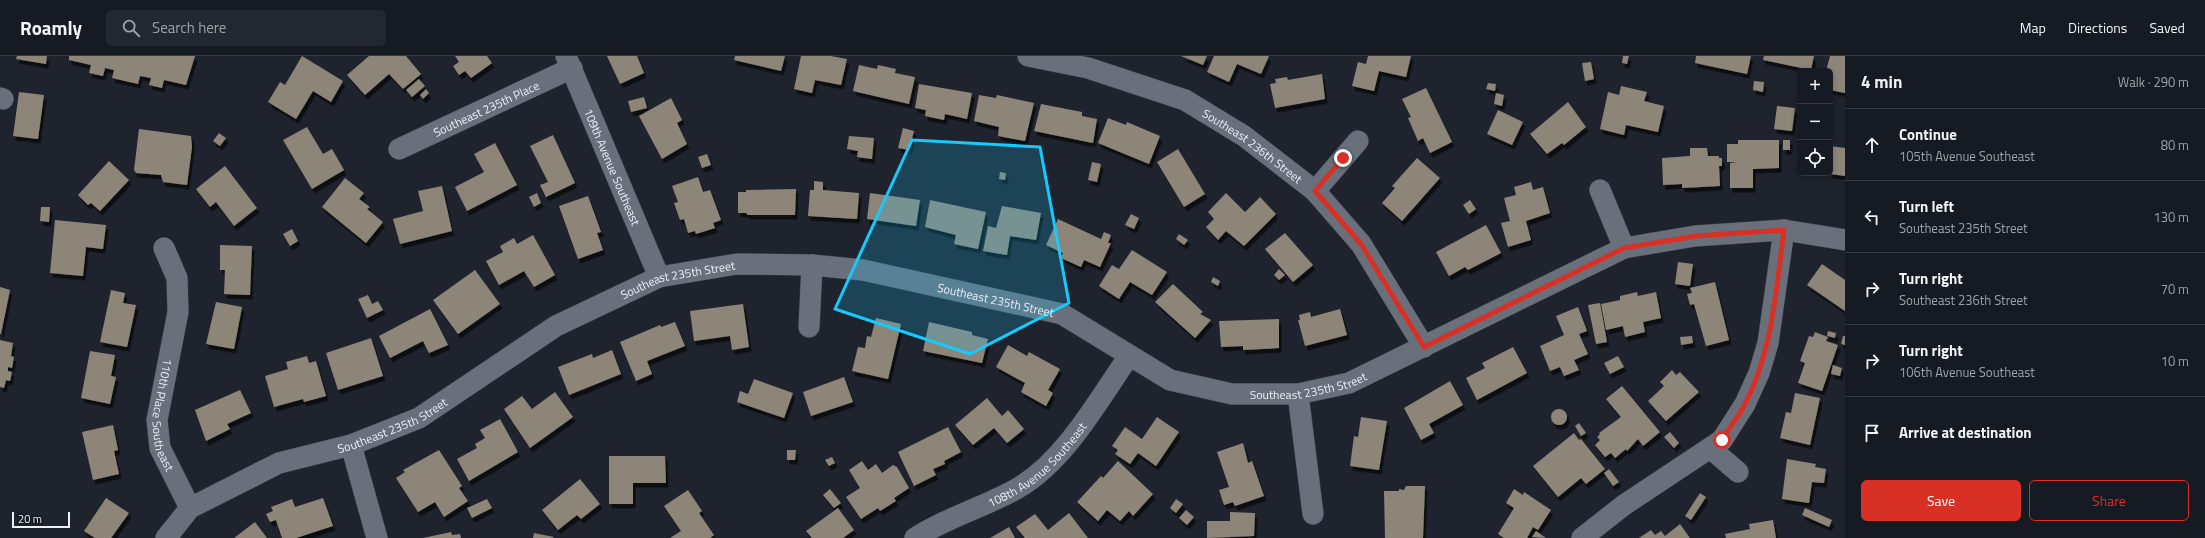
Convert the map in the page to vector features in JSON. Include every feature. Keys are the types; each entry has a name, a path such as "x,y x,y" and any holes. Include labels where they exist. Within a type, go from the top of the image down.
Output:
{"street":[{"name":"Southeast 236th Street","path":"1028,56 1088,68 1185,100 1244,136 1315,191 1361,244 1424,347"},
{"name":"Southeast 235th Place","path":"399,149 569,62"},
{"name":"109th Avenue Southeast","path":"569,62 660,277"},
{"path":"1315,191 1358,141"},
{"path":"1600,190 1624,248"},
{"path":"1582,538 1624,505 1722,440 1745,404 1759,373 1768,343 1784,230"},
{"name":"Southeast 235th Street","path":"166,538 190,508 280,463 351,445 419,418 556,326 660,277 737,264 812,265 863,270 1062,314 1170,380 1232,394 1298,394 1349,383 1624,248 1696,236 1784,230 1845,240"},
{"name":"110th Place Southeast","path":"164,248 177,278 178,312 156,420 160,448 190,508"},
{"path":"809,327 812,265"},
{"name":"108th Avenue Southeast","path":"914,538 936,524 1019,487 1050,463 1080,426 1129,356"},
{"path":"1298,394 1313,514"},
{"path":"351,445 377,538"},
{"path":"1710,448 1738,472"}],"highlighted area":[{"path":"912,140 1040,147 1069,303 970,354 835,309"}],"building":[{"path":"17,56 47,56 46,64 16,59"},
{"path":"69,56 195,56 186,85 164,80 162,88 149,85 151,78 140,76 138,84 112,78 114,70 105,68 103,76 89,73 91,65 69,60"},
{"path":"302,56 343,81 331,102 313,91 296,119 268,102 280,82 285,85"},
{"path":"369,56 406,56 421,74 403,89 389,74 365,95 347,75"},
{"path":"455,56 487,56 492,63 471,78 465,71 459,75 453,66 459,62"},
{"path":"607,56 637,56 644,73 620,84"},
{"path":"735,56 785,56 781,71 734,60"},
{"path":"801,56 831,56 847,59 841,85 815,80 812,93 794,89"},
{"path":"1181,56 1207,56 1203,65"},
{"path":"1214,56 1269,56 1261,74 1237,64 1229,82 1207,72"},
{"path":"1368,56 1411,56 1406,77 1379,71 1374,91 1352,86 1358,62 1366,64"},
{"path":"1623,56 1629,56 1627,64 1622,63"},
{"path":"1696,56 1751,56 1747,74 1695,63"},
{"path":"1764,56 1814,56 1811,68 1801,68 1763,60"},
{"path":"1830,56 1845,56 1845,93 1833,91 1833,68 1827,68"},
{"path":"1591,62 1594,79 1585,81 1582,63"},
{"path":"859,65 877,69 878,65 896,69 895,73 915,77 909,104 853,91"},
{"path":"1322,74 1325,99 1275,108 1270,84 1276,83 1275,79 1287,77 1288,80"},
{"path":"419,79 425,86 412,97 406,90"},
{"path":"1754,81 1764,82 1763,92 1753,90"},
{"path":"1488,83 1496,84 1495,91 1486,89"},
{"path":"919,84 972,93 967,119 945,114 944,120 925,116 926,110 915,108"},
{"path":"1621,86 1647,92 1644,101 1664,106 1658,132 1626,125 1624,135 1600,129 1608,92 1619,95"},
{"path":"1426,88 1452,142 1430,153 1423,138 1418,141 1408,118 1411,117 1402,99"},
{"path":"426,89 429,93 423,99 420,95"},
{"path":"19,92 44,95 38,139 13,136"},
{"path":"1496,93 1504,95 1502,106 1494,104"},
{"path":"979,95 996,98 997,95 1034,103 1025,141 998,136 999,127 974,121"},
{"path":"644,97 647,108 631,112 628,101"},
{"path":"671,98 682,120 677,123 687,144 662,159 639,116"},
{"path":"1568,102 1586,127 1564,145 1562,143 1547,154 1530,134"},
{"path":"1041,104 1082,112 1082,116 1097,119 1093,143 1034,131"},
{"path":"1777,106 1795,108 1792,131 1774,129"},
{"path":"1498,110 1523,122 1512,145 1487,134"},
{"path":"1108,118 1126,125 1127,122 1160,136 1149,164 1098,143"},
{"path":"307,127 323,154 332,149 344,170 312,189 283,140"},
{"path":"903,128 914,131 909,150 898,148"},
{"path":"139,129 191,136 192,147 187,185 163,182 161,175 136,173 134,170"},
{"path":"219,133 226,138 220,146 213,141"},
{"path":"553,135 575,183 546,197 540,185 548,182 530,146"},
{"path":"849,136 874,138 872,159 857,157 858,151 847,149"},
{"path":"1738,140 1779,140 1779,168 1753,169 1753,188 1730,188 1730,163 1738,162 1727,162 1727,144 1738,144"},
{"path":"1783,140 1790,140 1790,150 1783,150"},
{"path":"495,143 517,185 467,211 455,187 484,172 474,154"},
{"path":"1833,146 1845,148 1845,176 1833,174"},
{"path":"1690,148 1707,148 1708,156 1719,156 1719,158 1722,158 1722,166 1719,166 1720,186 1682,188 1682,184 1663,185 1662,158 1690,156"},
{"path":"1178,149 1205,194 1184,207 1157,162"},
{"path":"707,154 711,165 702,168 698,157"},
{"path":"1417,158 1440,178 1402,221 1382,203 1395,188 1392,186"},
{"path":"109,161 129,180 100,211 91,203 88,205 78,195"},
{"path":"1092,162 1101,164 1097,182 1088,180"},
{"path":"225,166 257,208 234,226 216,202 210,207 196,189"},
{"path":"1000,172 1006,173 1005,180 999,179"},
{"path":"698,177 703,192 710,190 721,220 713,223 715,228 696,234 695,231 688,233 684,219 680,220 674,203 678,202 672,186"},
{"path":"345,178 364,193 359,199 370,207 367,209 383,222 366,243 322,207"},
{"path":"814,181 823,182 823,190 859,193 857,219 808,216 810,190 814,190"},
{"path":"1531,182 1533,190 1543,187 1550,213 1526,221 1531,240 1508,247 1501,223 1510,221 1504,198 1516,195 1514,187"},
{"path":"442,186 452,231 400,244 393,219 423,211 418,191"},
{"path":"796,189 795,215 748,215 746,213 738,213 738,192 746,192 746,190"},
{"path":"537,193 541,203 534,207 529,197"},
{"path":"870,193 920,200 916,226 867,219"},
{"path":"1226,193 1245,212 1260,197 1276,214 1244,246 1226,231 1218,240 1206,227 1214,219 1208,212"},
{"path":"588,196 601,232 597,233 603,250 578,259 559,206"},
{"path":"930,200 986,212 978,249 954,244 956,235 925,227"},
{"path":"1470,200 1476,209 1469,214 1463,205"},
{"path":"1002,206 1041,213 1036,240 1010,236 1007,255 983,251 988,226 996,228"},
{"path":"41,207 50,207 49,222 40,221"},
{"path":"1131,214 1139,218 1134,229 1125,225"},
{"path":"1058,219 1101,239 1104,232 1111,235 1108,243 1111,243 1100,267 1084,260 1081,267 1061,258 1063,253 1046,245"},
{"path":"55,220 106,225 103,249 86,247 83,276 50,273"},
{"path":"1486,225 1501,253 1468,270 1465,267 1449,276 1436,252"},
{"path":"292,229 298,241 290,246 283,234"},
{"path":"1285,233 1313,265 1293,282 1265,249"},
{"path":"1179,234 1188,240 1184,245 1176,239"},
{"path":"533,235 555,275 534,287 524,271 499,285 486,261 503,252 500,246 514,238 517,244"},
{"path":"220,245 252,246 250,295 224,294 225,270 220,270"},
{"path":"1132,250 1167,272 1152,295 1130,282 1119,299 1099,286 1112,265 1119,269"},
{"path":"1678,262 1693,264 1690,286 1675,284"},
{"path":"1822,264 1845,280 1845,311 1807,285"},
{"path":"1279,269 1285,275 1279,280 1274,275"},
{"path":"475,270 500,304 458,334 433,300"},
{"path":"1213,277 1220,281 1218,286 1211,282"},
{"path":"1715,282 1729,340 1706,346 1694,304 1690,305 1687,294 1692,293 1690,288"},
{"path":"1173,284 1203,312 1200,314 1211,320 1195,338 1155,302"},
{"path":"0,287 10,290 1,334 0,334"},
{"path":"111,290 125,293 123,303 136,305 127,347 100,342"},
{"path":"1637,292 1638,296 1656,292 1661,318 1643,322 1645,332 1625,337 1623,326 1606,330 1601,304 1620,300 1620,296"},
{"path":"368,295 372,304 378,301 383,310 367,318 358,299"},
{"path":"216,302 242,307 234,349 206,344"},
{"path":"1600,303 1607,342 1596,344 1588,305"},
{"path":"743,304 749,347 732,350 730,336 694,341 690,311"},
{"path":"1578,307 1587,331 1579,334 1588,354 1574,360 1579,370 1564,376 1560,367 1550,371 1540,346 1564,335 1556,316"},
{"path":"430,309 448,345 429,353 423,341 390,358 379,336"},
{"path":"1340,309 1347,335 1305,346 1298,320 1300,320 1299,315 1310,312 1311,317"},
{"path":"876,318 901,324 888,379 852,371 858,347 865,348 867,336 871,337"},
{"path":"1279,319 1279,348 1243,350 1243,346 1221,347 1219,321"},
{"path":"675,322 685,346 647,361 652,374 636,381 620,342 660,325 661,327"},
{"path":"929,322 972,332 972,335 988,339 982,363 923,351"},
{"path":"1828,331 1836,333 1835,338 1827,336"},
{"path":"1815,332 1828,337 1826,341 1838,345 1822,391 1798,383 1805,363 1800,361 1809,336 1813,337"},
{"path":"1692,336 1693,343 1681,345 1680,337"},
{"path":"1843,336 1845,336 1845,345 1841,344"},
{"path":"371,338 383,376 338,390 326,353"},
{"path":"0,340 13,343 11,356 14,357 12,368 8,367 8,371 12,372 10,381 6,380 4,388 0,387"},
{"path":"1008,345 1027,356 1029,352 1060,369 1048,390 1053,393 1046,406 1021,392 1025,383 996,367"},
{"path":"1513,347 1527,373 1477,400 1466,378 1485,368 1482,363"},
{"path":"612,350 621,374 569,395 558,367 592,354 593,358"},
{"path":"90,351 115,355 111,376 116,377 110,404 81,398"},
{"path":"307,356 309,363 316,361 326,396 304,402 303,399 274,407 265,376 288,369 286,362"},
{"path":"1618,356 1624,367 1610,374 1604,363"},
{"path":"1833,365 1842,368 1840,376 1831,374"},
{"path":"1672,370 1676,375 1680,372 1699,392 1666,421 1648,401 1664,386 1660,382"},
{"path":"844,377 853,402 811,416 803,392"},
{"path":"754,379 793,393 784,418 737,402 740,391 748,394"},
{"path":"1450,381 1463,405 1429,424 1434,433 1421,440 1404,408"},
{"path":"1622,386 1660,432 1643,446 1638,439 1627,451 1626,449 1615,458 1611,453 1605,457 1595,445 1600,440 1597,437 1600,434 1599,433 1621,417 1606,399"},
{"path":"240,390 251,413 227,424 230,429 206,441 195,410"},
{"path":"555,392 573,417 530,448 504,409 522,396 532,409"},
{"path":"1795,393 1820,398 1810,445 1780,438 1786,412 1791,413"},
{"path":"987,398 1002,416 1008,410 1024,429 1007,443 994,428 973,445 955,425"},
{"path":"1556,409 1562,409 1567,414 1565,423 1562,425 1556,425 1551,420 1551,414"},
{"path":"1157,417 1179,432 1156,466 1138,453 1130,464 1115,454 1118,450 1112,446 1125,427 1142,439"},
{"path":"1361,417 1387,421 1379,470 1350,466 1354,436 1358,437"},
{"path":"500,419 518,452 469,481 457,459 477,448 475,444 485,438 480,430"},
{"path":"1579,423 1586,433 1581,436 1575,426"},
{"path":"113,425 118,450 114,451 119,474 93,480 82,432"},
{"path":"948,427 961,452 944,461 945,464 933,469 936,475 914,486 898,452"},
{"path":"1670,432 1679,443 1674,448 1664,437"},
{"path":"1574,433 1579,440 1581,439 1605,469 1586,484 1581,478 1558,497 1533,466"},
{"path":"1243,443 1248,463 1252,461 1264,496 1235,506 1233,502 1224,505 1219,490 1229,487 1217,452"},
{"path":"439,450 462,486 459,488 468,501 444,517 435,502 418,512 396,478 405,472 403,470"},
{"path":"787,450 796,450 795,460 787,460"},
{"path":"609,456 665,456 666,483 633,483 633,504 609,504"},
{"path":"832,457 835,463 829,466 825,460"},
{"path":"1787,459 1816,464 1815,467 1826,469 1824,483 1812,482 1809,503 1782,499"},
{"path":"862,461 868,470 876,464 882,473 893,465 897,467 909,488 894,498 896,501 880,511 878,508 861,519 846,497 860,488 849,470"},
{"path":"1118,461 1153,494 1133,516 1129,511 1120,521 1107,510 1098,521 1077,502 1101,476 1103,478"},
{"path":"1609,469 1619,482 1613,486 1604,473"},
{"path":"580,479 600,504 581,519 577,515 558,530 542,510"},
{"path":"1406,486 1425,486 1423,538 1385,538 1384,491 1399,491 1399,489 1404,490"},
{"path":"830,489 841,503 834,508 823,495"},
{"path":"1514,489 1523,495 1524,492 1551,510 1538,530 1533,527 1527,538 1504,538 1498,534 1514,508 1506,503"},
{"path":"688,490 702,511 699,513 714,535 710,538 670,538 681,531 664,506"},
{"path":"1700,493 1706,497 1691,520 1685,516"},
{"path":"106,498 129,513 111,538 95,538 84,531"},
{"path":"323,498 333,526 296,538 282,538 276,520 270,522 266,514 273,511 271,507 292,499 295,507"},
{"path":"487,499 492,508 472,518 467,508"},
{"path":"1176,499 1183,504 1176,513 1170,508"},
{"path":"838,508 854,530 843,538 812,538 806,531"},
{"path":"1805,508 1832,520 1829,527 1802,515"},
{"path":"1186,510 1194,517 1187,525 1179,518"},
{"path":"1230,512 1255,513 1254,536 1207,538 1207,521 1230,521"},
{"path":"1069,513 1088,538 1025,538 1016,527 1035,514 1048,530"},
{"path":"1773,520 1776,538 1726,538 1725,534 1750,529 1749,524"},
{"path":"255,522 267,538 234,538"},
{"path":"1680,524 1690,538 1639,538 1651,530 1655,535 1661,531 1665,536"},
{"path":"1009,527 1015,538 990,538"},
{"path":"1536,531 1546,538 1532,537"},
{"path":"451,532 452,535 460,534 461,538 423,538"},
{"path":"534,533 554,537 533,538"}],"route":[{"path":"1343,158 1315,191 1361,244 1424,347 1624,248 1696,236 1784,230 1768,343 1759,373 1745,404 1722,440"}]}
